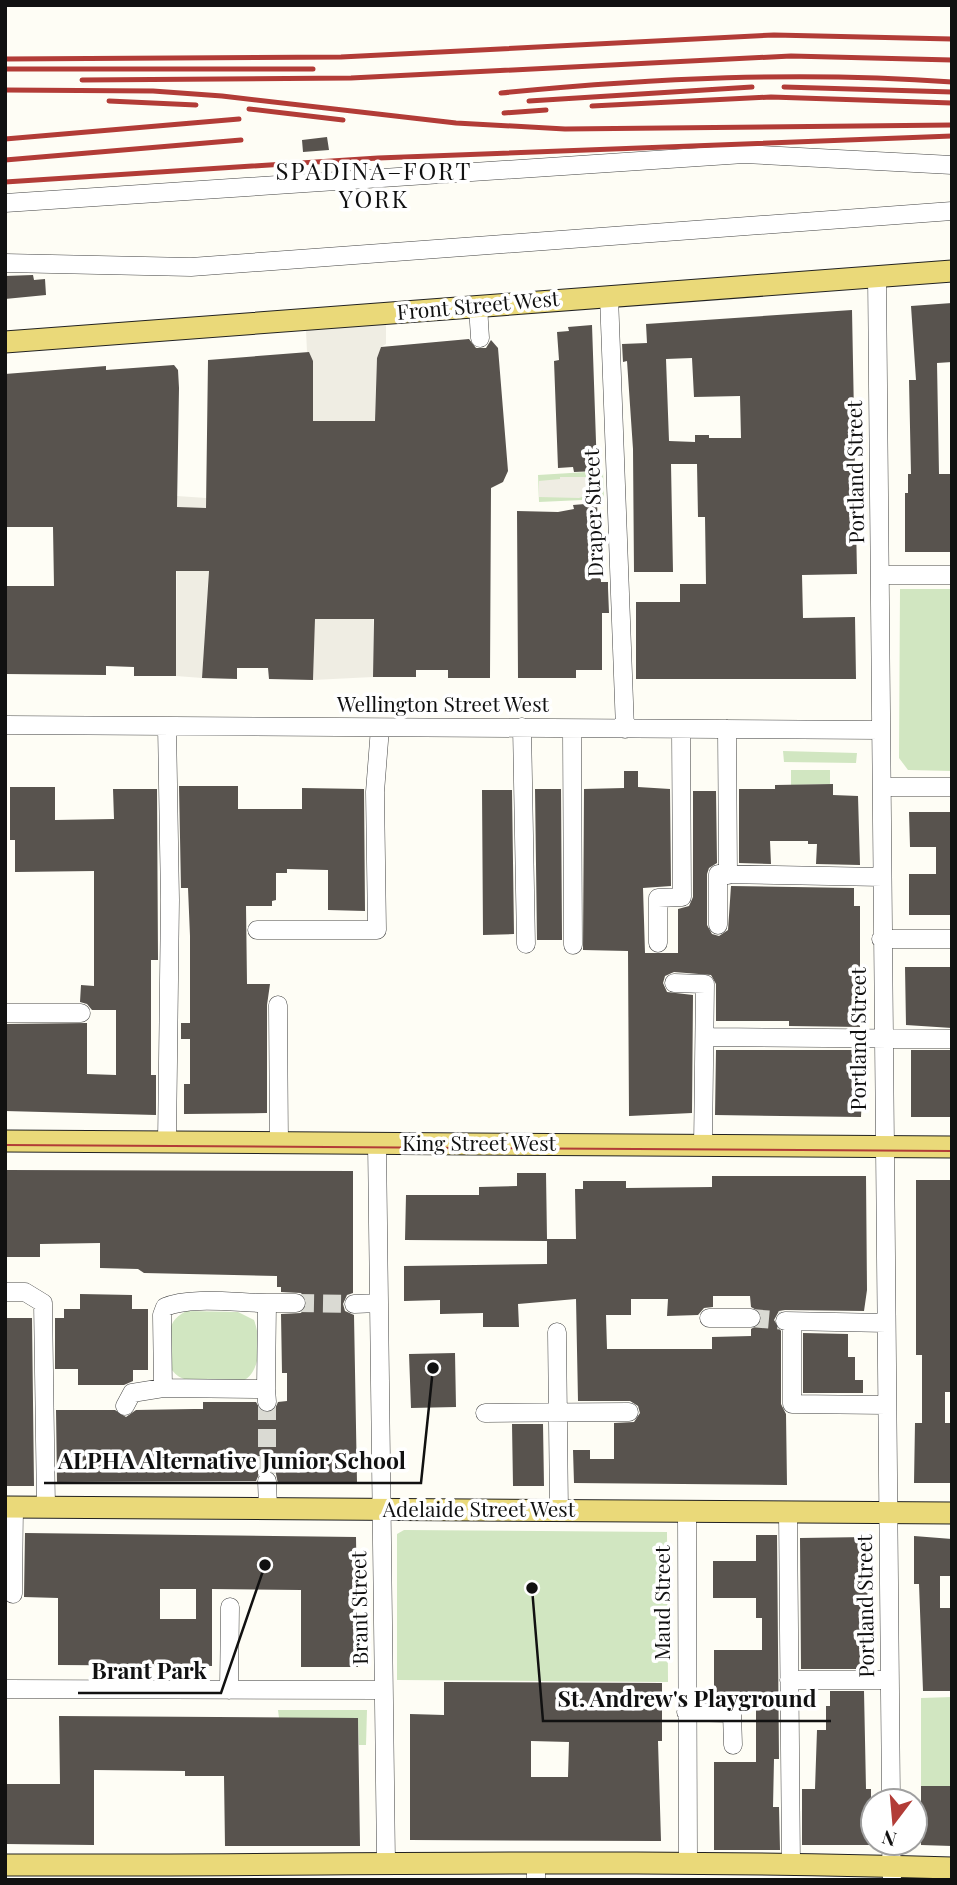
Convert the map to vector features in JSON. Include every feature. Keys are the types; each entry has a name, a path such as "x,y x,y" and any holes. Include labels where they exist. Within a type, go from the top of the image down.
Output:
{"main road":[{"name":"Front Street West","path":"5,342 952,271"},
{"name":"King Street West","path":"5,1141 952,1147"},
{"name":"Adelaide Street West","path":"9,1507 952,1513"},
{"path":"5,1865 220,1873 386,1862 536,1872 635,1872 688,1863 791,1865 892,1873 952,1868"}],"street":[{"path":"5,203 744,154 952,165"},
{"path":"5,263 191,267 952,211"},
{"name":"Portland Street","path":"877,276 891,1787"},
{"name":"Draper Street","path":"609,296 625,729"},
{"path":"478,306 480,338"},
{"path":"880,575 952,575"},
{"name":"Wellington Street West","path":"5,725 881,730"},
{"path":"167,726 167,1142"},
{"path":"522,727 526,944"},
{"path":"257,930 377,930 375,792 380,728"},
{"path":"572,729 573,945"},
{"path":"658,943 658,898 682,897 681,729"},
{"path":"727,729 728,874"},
{"path":"882,791 890,787 952,787"},
{"path":"718,925 718,874 882,877"},
{"path":"881,939 952,939"},
{"path":"674,983 705,984 703,1146"},
{"path":"278,1005 279,1143"},
{"path":"5,1013 81,1013"},
{"path":"712,1037 952,1039"},
{"name":"Brant Street","path":"377,1143 386,1862"},
{"path":"5,1292 25,1292 43,1303 46,1507"},
{"path":"163,1388 162,1315 165,1307 174,1303 296,1303"},
{"path":"125,1406 132,1393 163,1388 266,1395 267,1303"},
{"path":"354,1304 379,1303"},
{"path":"709,1318 751,1318"},
{"path":"886,1323 789,1322 792,1404 887,1405"},
{"path":"557,1332 559,1511"},
{"path":"485,1413 629,1412"},
{"path":"267,1481 268,1508"},
{"path":"9,1507 13,1594"},
{"name":"Maud Street","path":"687,1512 688,1863"},
{"path":"788,1513 791,1865"},
{"path":"229,1690 230,1607"},
{"path":"789,1680 890,1680"},
{"path":"5,1689 383,1690"},
{"path":"686,1712 732,1713 733,1745"}],"green space":[{"path":"603,471 604,499 539,502 538,475"},
{"path":"900,589 952,589 952,771 908,770 899,758"},
{"path":"783,751 857,753 856,763 784,762"},
{"path":"791,770 830,770 830,784 791,785"},
{"path":"186,1311 238,1312 254,1320 259,1345 257,1362 249,1376 243,1381 204,1382 176,1375 170,1362 170,1331 172,1323"},
{"path":"404,1530 667,1532 668,1682 397,1680 397,1534"},
{"path":"952,1697 952,1786 921,1786 921,1698"},
{"path":"278,1710 367,1710 366,1745 359,1745 358,1718 279,1718"}],"shaded area":[{"path":"386,324 386,344 381,347 377,358 373,471 373,677 313,680 316,576 209,565 202,678 176,676 177,496 206,498 207,524 313,520 313,361 307,352 306,330"},
{"path":"560,477 593,477 595,482 603,482 603,490 579,498 539,497 539,481"}],"building":[{"path":"327,137 329,150 303,152 302,140"},
{"path":"33,275 34,280 45,279 46,295 5,299 5,276"},
{"path":"952,303 952,362 937,363 939,474 952,474 952,552 905,552 905,493 908,493 908,474 911,474 909,380 916,380 911,306"},
{"path":"852,310 857,574 802,575 803,618 855,617 856,679 636,679 636,602 680,602 680,584 706,584 705,517 698,517 697,464 671,464 673,572 634,572 633,449 627,361 623,362 622,344 647,343 646,324","holes":["692,358 694,397 740,396 741,438 695,435 695,442 669,441 666,359"]},
{"path":"592,325 597,471 574,472 573,467 558,468 554,361 559,360 557,332 569,331 568,327"},
{"path":"469,339 476,348 486,348 491,340 498,348 508,471 503,482 491,488 490,678 448,678 448,670 416,670 416,677 373,677 374,619 315,619 313,680 269,679 268,668 237,668 237,679 202,678 209,571 176,571 176,676 134,676 134,667 106,666 106,675 5,674 5,586 54,586 53,527 5,527 5,374 106,366 106,370 174,365 178,370 179,388 177,507 206,508 208,360 309,352 313,361 313,421 375,421 377,358 381,347"},
{"path":"597,503 601,582 608,582 609,613 602,613 602,670 576,670 576,678 518,678 517,511 558,512 574,509 573,505"},
{"path":"624,771 638,771 638,787 670,789 671,886 643,888 645,953 678,953 678,909 689,906 693,897 693,791 716,791 717,863 709,868 707,874 707,925 712,934 719,936 728,930 731,886 854,888 854,906 860,906 860,1027 789,1026 789,1021 716,1021 716,984 711,975 674,972 665,976 663,983 667,992 693,995 692,1113 629,1116 628,951 583,950 584,789 624,788"},
{"path":"833,784 833,795 858,796 860,865 816,864 817,844 808,844 808,841 770,841 771,864 739,863 739,789"},
{"path":"179,786 238,786 238,809 302,809 302,788 364,789 365,911 328,910 328,870 287,869 287,873 276,873 276,900 272,901 272,906 246,906 247,984 270,984 267,1005 267,1113 184,1114 184,1084 190,1084 190,1039 181,1039 181,1023 190,1023 190,936 188,888 181,888"},
{"path":"10,787 55,787 55,820 114,819 113,789 157,789 158,960 151,960 151,1075 156,1075 156,1115 5,1111 5,1024 87,1023 87,1074 116,1075 116,1010 92,1010 87,1004 80,1002 81,985 94,986 94,871 15,872 15,840 10,840"},
{"path":"535,789 561,789 562,940 537,940"},
{"path":"482,790 512,790 514,934 483,935"},
{"path":"909,812 952,812 952,915 909,915 909,874 936,874 936,847 910,847"},
{"path":"905,967 952,967 952,1028 906,1025"},
{"path":"716,1050 864,1050 861,1117 715,1115"},
{"path":"911,1050 952,1050 952,1117 911,1117"},
{"path":"5,1170 353,1171 353,1293 347,1295 343,1304 345,1311 354,1315 357,1483 278,1484 276,1474 267,1470 260,1472 256,1481 57,1482 56,1410 115,1410 126,1417 136,1410 203,1409 203,1402 256,1402 262,1412 274,1411 278,1402 287,1401 287,1373 282,1373 281,1314 301,1313 307,1302 301,1293 281,1292 281,1287 277,1287 277,1276 144,1273 138,1269 100,1268 100,1243 40,1244 40,1257 5,1257"},
{"path":"517,1173 546,1173 547,1239 576,1239 575,1189 583,1189 583,1181 626,1181 626,1188 712,1187 712,1176 866,1176 867,1290 864,1311 785,1310 779,1311 774,1320 781,1331 781,1404 786,1414 787,1485 574,1483 573,1450 590,1450 590,1459 614,1459 614,1423 634,1422 640,1413 638,1406 630,1401 578,1401 576,1299 518,1304 519,1327 483,1327 483,1313 440,1314 440,1300 404,1301 404,1266 547,1264 547,1241 405,1240 406,1195 479,1195 479,1187 517,1186","holes":["713,1296 750,1296 751,1307 760,1312 761,1323 751,1329 751,1336 712,1337 712,1349 607,1349 606,1315 631,1315 631,1299 668,1299 667,1316 698,1315 704,1308 713,1307"]},
{"path":"916,1180 952,1180 952,1392 945,1392 945,1423 952,1423 952,1483 914,1483 915,1423 922,1423 922,1355 916,1355"},
{"path":"80,1294 132,1295 132,1309 148,1309 148,1370 133,1370 133,1381 124,1385 78,1385 78,1369 55,1369 55,1318 64,1318 64,1309 80,1309"},
{"path":"5,1318 32,1318 34,1486 5,1486"},
{"path":"803,1333 848,1334 848,1357 855,1357 855,1380 863,1380 863,1393 803,1393"},
{"path":"455,1353 456,1407 411,1408 409,1354"},
{"path":"512,1424 543,1424 544,1486 513,1486"},
{"path":"25,1533 356,1537 358,1667 301,1667 301,1590 212,1589 212,1666 58,1665 58,1598 24,1597","holes":["160,1589 196,1589 196,1619 160,1619"]},
{"path":"756,1535 777,1535 779,1759 774,1759 773,1807 779,1807 780,1850 714,1850 714,1762 756,1762 756,1695 714,1695 714,1650 762,1650 762,1618 756,1618 756,1598 713,1598 713,1561 756,1561"},
{"path":"914,1536 952,1539 951,1576 940,1576 940,1608 952,1608 952,1691 923,1691 919,1584 914,1584"},
{"path":"867,1537 868,1669 801,1669 800,1538"},
{"path":"444,1682 662,1683 662,1741 658,1741 661,1841 410,1840 410,1714 444,1715","holes":["531,1741 569,1742 568,1777 531,1777"]},
{"path":"830,1691 864,1691 866,1787 859,1787 859,1845 802,1845 802,1789 815,1789 817,1730 826,1730 826,1706 830,1706"},
{"path":"59,1716 358,1718 360,1846 225,1846 224,1776 185,1776 185,1771 94,1770 94,1845 5,1844 5,1784 60,1784"},
{"path":"952,1786 952,1846 929,1845 929,1787 921,1787"}],"tunnel":[{"path":"296,1303 354,1304"},
{"path":"751,1318 785,1321"},
{"path":"267,1402 267,1481"}],"tram line":[{"path":"5,1145 952,1151"}],"railway":[{"path":"5,59 341,57 774,35 952,39"},
{"path":"82,80 351,78 791,56 952,60"},
{"path":"5,69 313,69"},
{"path":"501,93 614,83 726,78 839,77 952,82"},
{"path":"529,101 752,87"},
{"path":"784,87 952,92"},
{"path":"5,90 153,91 222,96 456,123 565,129 952,125"},
{"path":"592,106 771,97 952,103"},
{"path":"109,101 196,105"},
{"path":"249,109 343,120"},
{"path":"504,113 546,110"},
{"path":"5,139 239,119"},
{"path":"5,182 378,158 952,136"},
{"path":"5,160 241,140"}],"place":[{"name":"ALPHA Alternative Junior School","path":"433,1368"},
{"name":"Brant Park","path":"265,1565"},
{"name":"St. Andrew's Playground","path":"532,1588"}],"district":[{"name":"SPADINA–FORT YORK","path":"374,186"}]}
